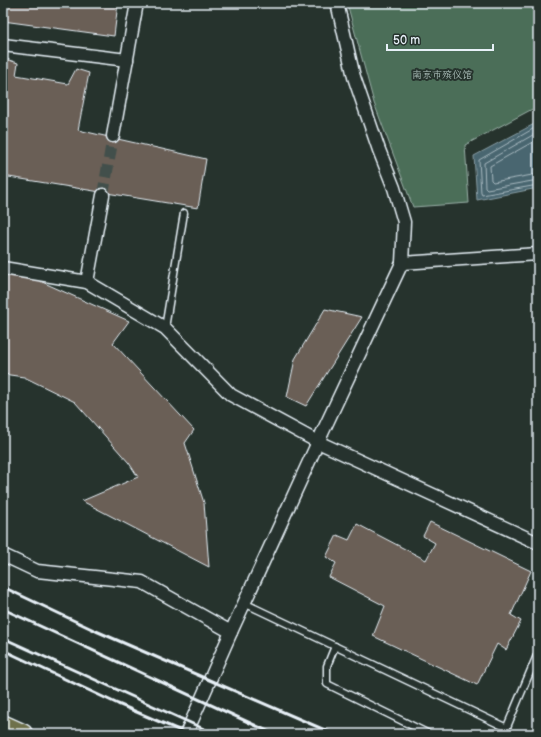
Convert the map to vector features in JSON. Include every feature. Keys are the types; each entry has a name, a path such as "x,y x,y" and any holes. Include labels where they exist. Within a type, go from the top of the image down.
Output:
{"main road":[{"path":"3,725 23,734"}],"street":[{"path":"113,136 137,3"},
{"path":"186,734 244,603 402,263 404,222 394,188 379,150 354,77 337,3"},
{"path":"3,45 127,60"},
{"path":"87,282 103,195"},
{"path":"402,263 538,254"},
{"path":"3,268 87,282 165,328 232,395 318,442 538,543"},
{"path":"3,555 37,571 142,582 231,632"}],"lane":[{"path":"165,328 184,213"},
{"path":"244,603 505,731 538,653"},
{"path":"334,646 327,666 327,684 429,734"}],"green space":[{"name":"南京市殡仪馆","path":"347,3 538,3 538,106 465,145 469,203 413,207 374,103"}],"water":[{"path":"538,122 538,188 477,200 474,156"}],"building":[{"path":"3,3 118,3 114,36 3,21"},
{"path":"3,58 18,63 16,75 68,84 76,69 89,73 78,130 206,159 198,208 3,176"},
{"path":"3,274 31,277 129,321 113,343 194,430 185,443 204,503 209,567 82,501 138,477 129,463 75,402 24,377 3,374"},
{"path":"325,309 362,317 306,406 287,397 295,359"},
{"path":"430,522 531,571 511,615 521,621 506,650 497,644 477,685 373,636 385,606 329,577 336,563 326,557 337,535 349,540 357,524 426,560 435,543 423,536"}],"tunnel":[{"path":"103,195 113,136"}],"railway":[{"path":"3,587 96,631 334,734"},
{"path":"3,609 274,734"},
{"path":"3,638 215,734"},
{"path":"3,650 118,704 188,734"}]}
